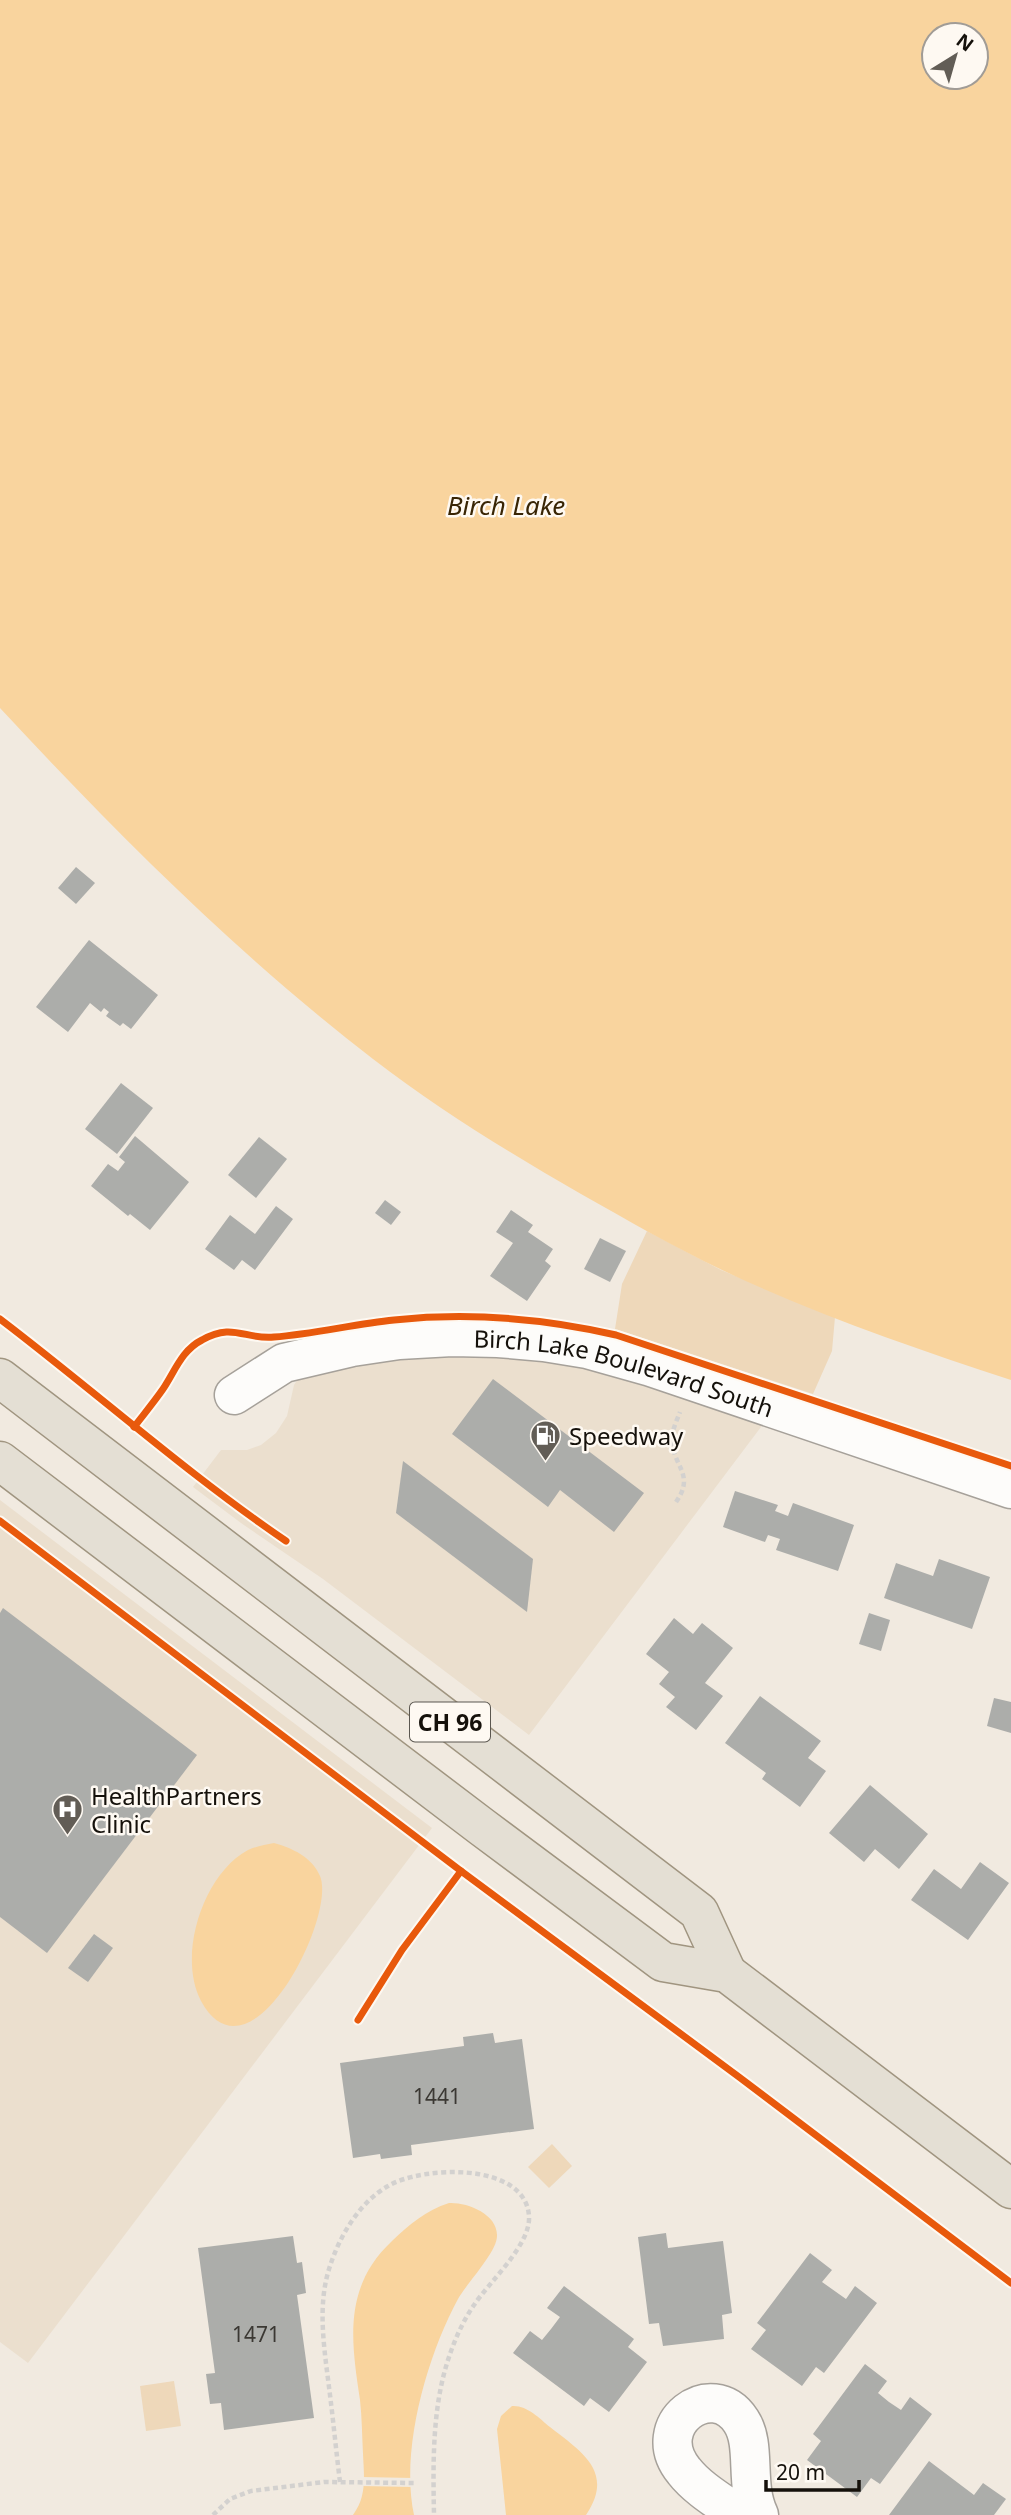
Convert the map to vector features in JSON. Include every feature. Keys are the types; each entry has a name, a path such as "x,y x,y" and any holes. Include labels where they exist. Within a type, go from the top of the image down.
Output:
{"main road":[{"name":"CH 96","path":"0,1378 699,1912 727,1973"},
{"name":"CH 96","path":"0,1461 663,1962 727,1973 1011,2189"}],"street":[{"name":"Birch Lake Boulevard South","path":"234,1395 273,1368 297,1358 375,1343 439,1338 498,1338 566,1345 691,1381 1011,1489"},
{"path":"739,2515 684,2472 674,2453 673,2430 678,2420 694,2407 703,2404 721,2405 730,2409 743,2423 749,2451 750,2489 759,2515"}],"path":[{"path":"676,1502 685,1483 672,1438 691,1381"},
{"path":"340,2482 323,2325 326,2278 341,2240 356,2215 370,2199 401,2179 453,2172 480,2174 500,2180 514,2189 525,2203 529,2216 528,2230 470,2311 449,2357 441,2387 436,2429 434,2515"},
{"path":"213,2515 237,2495 251,2491 340,2482 414,2483"}],"shaded area":[{"path":"647,1231 721,1270 835,1317 832,1351 813,1394 615,1329 622,1284"},
{"path":"503,1354 598,1369 764,1423 529,1735 323,1579 193,1487 221,1450 247,1450 261,1445 276,1433 287,1416 294,1385 300,1376 388,1357"},
{"path":"0,1500 432,1828 28,2363 0,2342"},
{"path":"552,2144 572,2166 549,2188 528,2167"},
{"path":"174,2381 181,2426 146,2431 140,2386"}],"water":[{"name":"Birch Lake","path":"0,0 1011,0 1011,1380 901,1343 757,1286 668,1243 501,1147 398,1078 274,978 179,891 88,801 0,708"},
{"path":"274,1843 301,1854 320,1876 322,1897 315,1925 303,1957 285,1987 265,2011 243,2025 221,2023 201,2001 194,1983 193,1940 199,1918 218,1877 232,1862 248,1850"},
{"path":"449,2203 480,2211 492,2221 497,2236 487,2259 458,2299 427,2375 419,2404 411,2462 414,2515 353,2515 361,2501 364,2478 353,2335 358,2296 376,2259 392,2241 425,2214"},
{"path":"512,2406 528,2410 537,2416 573,2445 591,2464 597,2487 586,2515 506,2515 497,2429 501,2416"}],"pier":[{"path":"361,2477 414,2478 414,2487 361,2486"}],"building":[{"path":"76,867 95,883 76,904 58,888"},
{"path":"89,940 158,995 131,1029 123,1023 120,1026 106,1016 109,1012 104,1008 101,1012 90,1003 68,1032 36,1007"},
{"path":"121,1083 153,1108 117,1154 85,1129"},
{"path":"135,1136 189,1182 150,1230 91,1186 108,1164 118,1171 125,1162 119,1157"},
{"path":"259,1137 287,1159 256,1198 228,1175"},
{"path":"385,1200 401,1212 391,1225 375,1213"},
{"path":"276,1206 293,1219 255,1270 242,1260 234,1270 205,1249 230,1215 255,1234"},
{"path":"511,1210 533,1225 528,1232 553,1249 545,1261 551,1266 527,1301 490,1276 513,1243 496,1232"},
{"path":"600,1238 626,1251 610,1282 584,1269"},
{"name":"Speedway","path":"493,1379 644,1493 614,1532 560,1490 548,1507 452,1434"},
{"path":"403,1461 533,1559 527,1612 396,1513"},
{"path":"735,1491 778,1505 775,1511 788,1516 793,1503 854,1525 838,1571 776,1550 780,1539 768,1535 765,1542 723,1527"},
{"path":"939,1559 990,1577 972,1629 884,1598 896,1563 933,1576"},
{"name":"HealthPartners Clinic","path":"3,1608 197,1755 47,1953 0,1917 0,1613"},
{"path":"869,1613 890,1620 881,1651 859,1644"},
{"path":"674,1618 693,1634 702,1623 733,1648 705,1683 723,1696 696,1730 666,1707 675,1697 659,1684 669,1672 646,1654"},
{"path":"760,1696 821,1741 808,1758 826,1771 800,1807 762,1779 766,1773 725,1743"},
{"path":"994,1698 1011,1702 1011,1733 987,1726"},
{"path":"870,1785 928,1834 899,1869 875,1849 864,1862 829,1833"},
{"path":"980,1862 1009,1883 968,1940 911,1900 934,1869 961,1889"},
{"path":"94,1934 113,1948 88,1982 68,1968"},
{"path":"493,2033 495,2043 522,2039 534,2129 411,2145 412,2155 381,2159 380,2154 353,2158 340,2063 464,2046 463,2037"},
{"path":"666,2233 668,2248 723,2241 732,2313 722,2315 724,2339 663,2346 659,2323 649,2324 638,2237"},
{"path":"293,2236 297,2263 302,2262 306,2293 297,2295 314,2418 224,2430 221,2403 210,2404 206,2374 215,2373 198,2248"},
{"path":"810,2253 832,2270 822,2282 846,2299 855,2286 877,2303 824,2373 816,2367 802,2386 751,2349 766,2330 757,2323"},
{"path":"564,2286 634,2339 628,2347 647,2362 609,2412 590,2398 584,2406 513,2353 530,2331 542,2340 551,2329 560,2317 547,2308"},
{"path":"865,2364 887,2381 878,2393 889,2402 901,2410 910,2397 932,2414 880,2484 871,2478 857,2497 807,2460 821,2441 813,2434"},
{"path":"929,2461 974,2495 983,2483 1006,2499 994,2515 889,2515"}],"cycle path":[{"path":"134,1427 189,1349 222,1332 274,1337 394,1320 506,1318 561,1324 616,1335 1011,1466"},
{"path":"0,1319 213,1488 286,1541"},
{"path":"0,1521 1011,2283"},
{"path":"358,2020 402,1950 461,1871"}],"place":[{"name":"Speedway","path":"546,1462"},
{"name":"HealthPartners Clinic","path":"68,1836"}]}
